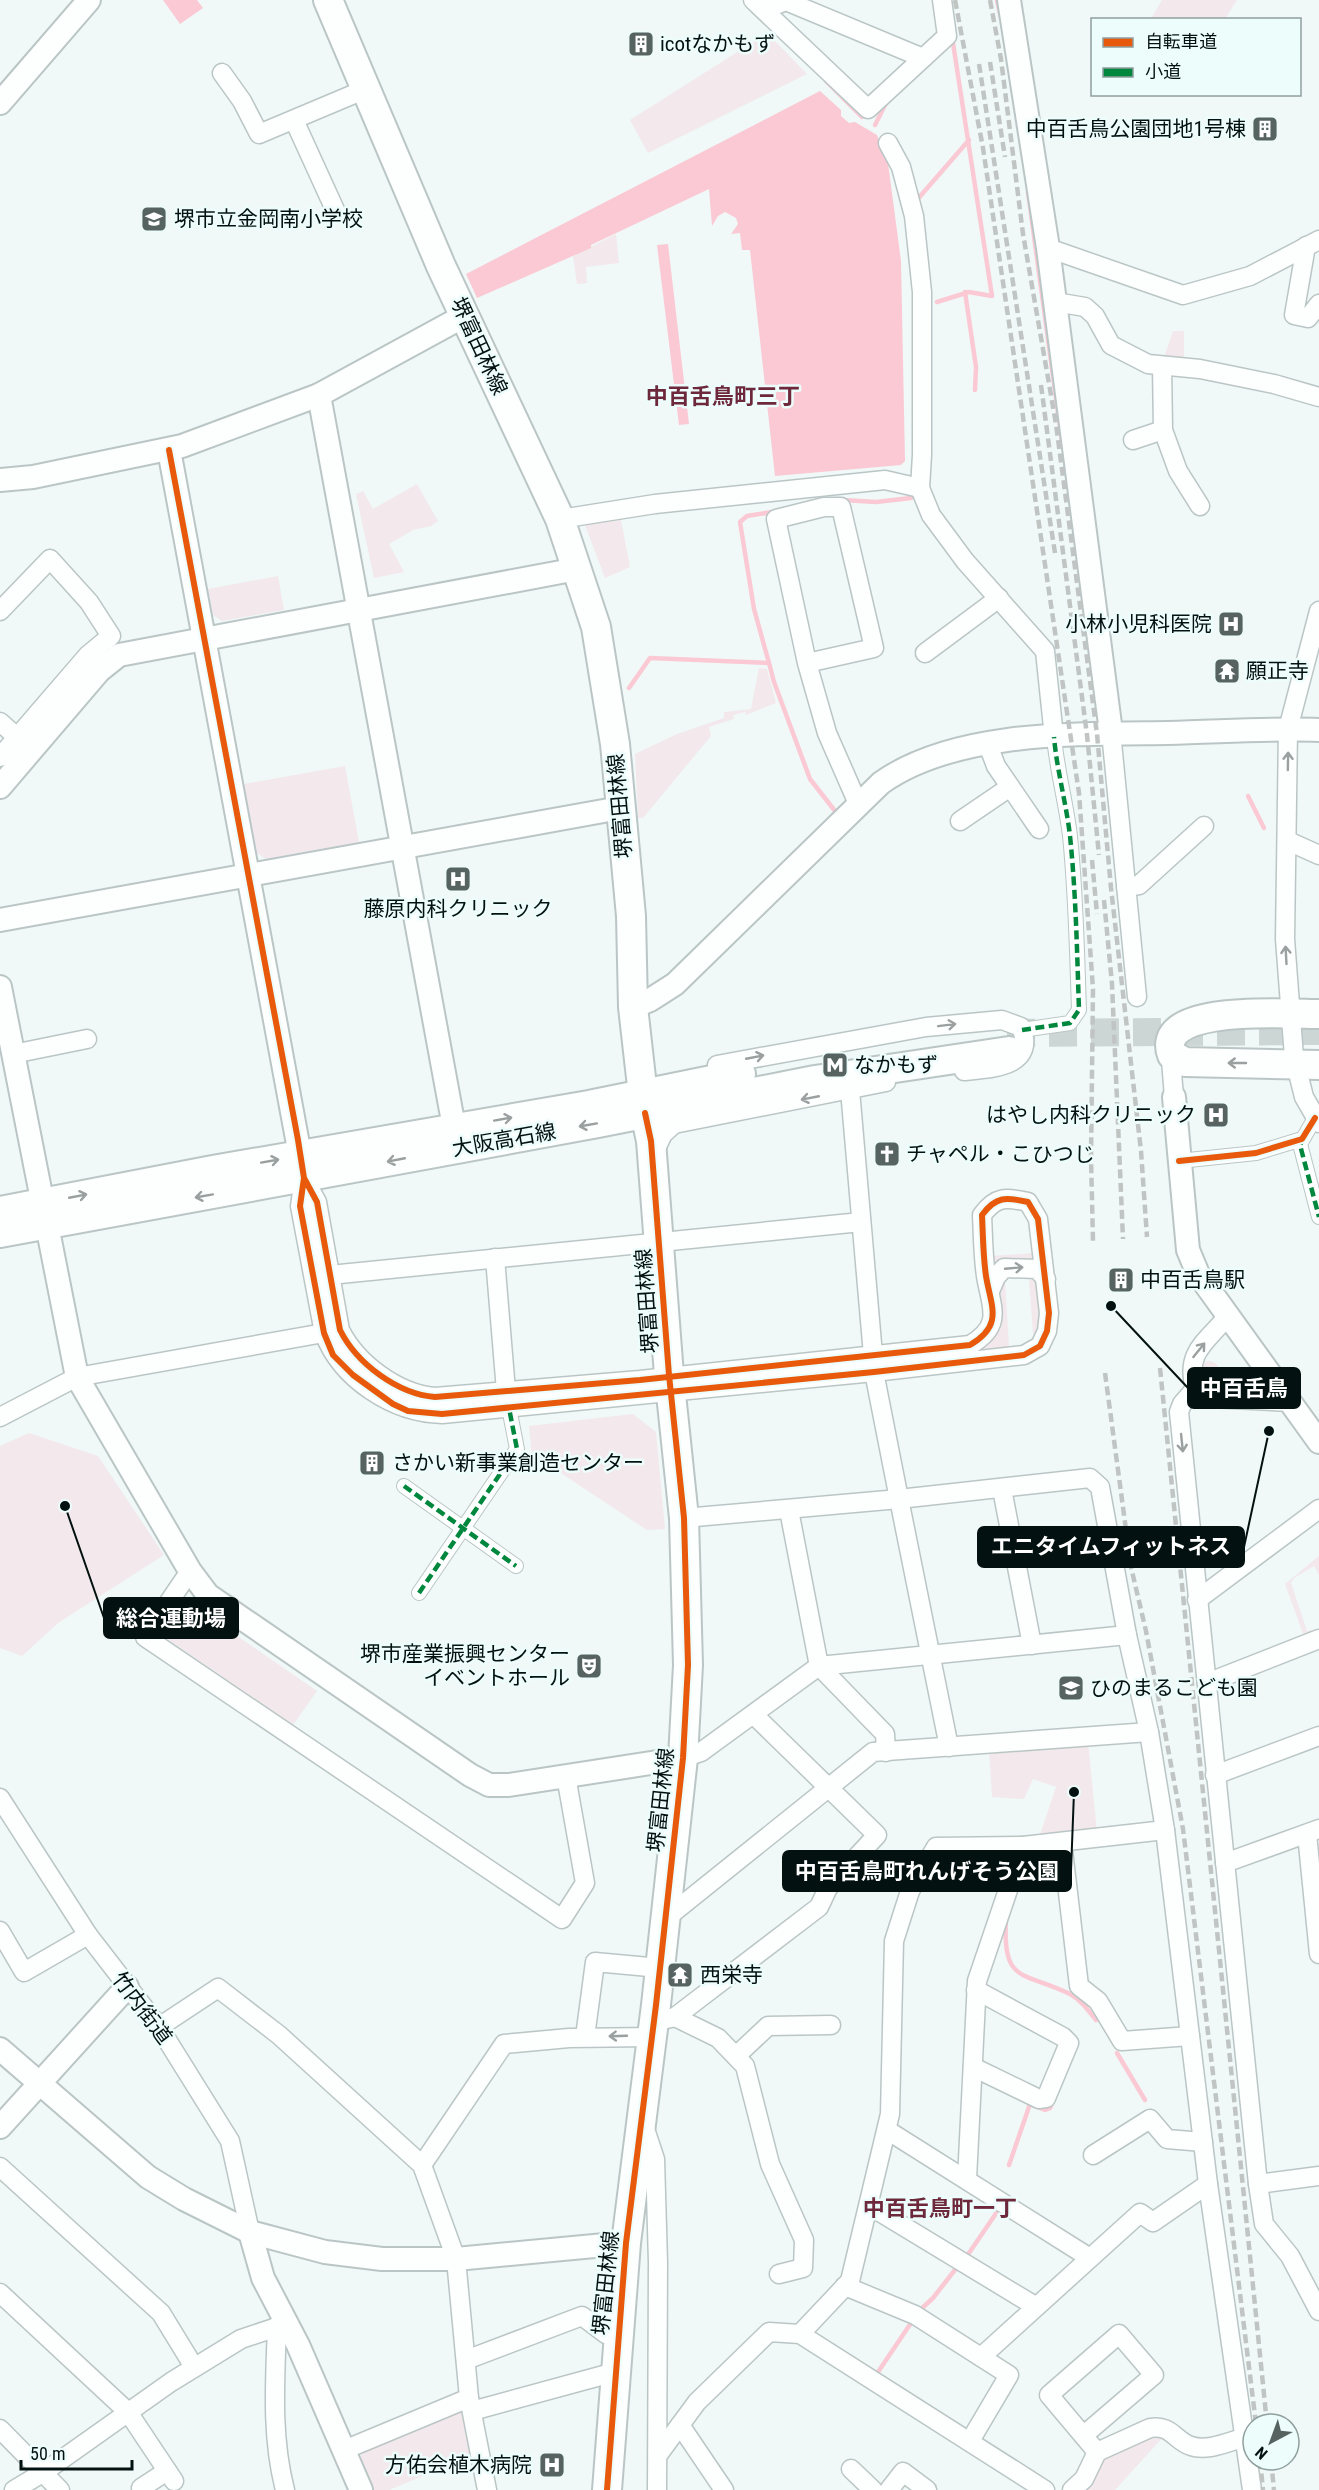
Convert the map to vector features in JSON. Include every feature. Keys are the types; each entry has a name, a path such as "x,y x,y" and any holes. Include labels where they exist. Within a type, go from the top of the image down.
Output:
{"main road":[{"name":"堺富田林線","path":"328,0 464,316 560,519 596,627 604,668 620,808 631,916 633,1007 652,1156 670,1384 684,1518 688,1665 683,1758 660,1968 660,2025 641,2118 626,2243 607,2490"},
{"path":"1307,1065 1203,1063 1179,1060 1172,1056 1171,1035 1178,1028 1206,1018 1226,1015 1319,1014"},
{"name":"大阪高石線","path":"302,1167 454,1127 589,1105 644,1103 682,1084 893,1047 1013,1038"},
{"name":"大阪高石線","path":"0,1233 43,1214 644,1103 875,1069 1013,1038"},
{"name":"大阪高石線","path":"0,1210 43,1214"}],"street":[{"path":"0,103 88,0"},
{"path":"759,5 868,109 947,36 942,0"},
{"path":"1008,0 1048,248 1111,732 1137,997"},
{"path":"759,5 786,1 923,58"},
{"path":"222,73 242,101 259,134 366,89"},
{"path":"294,120 336,212"},
{"path":"652,1156 663,1134 674,1124 937,1074 1007,1065 1022,1050 1013,1038 1070,1023 1079,1010 1070,838 1064,789 1058,777 1045,651 965,561 934,519 920,488 922,292 914,216 901,167 888,143"},
{"path":"1048,248 1183,295 1250,276 1313,243"},
{"path":"1313,243 1294,315 1308,318 1319,304"},
{"path":"1055,302 1085,307 1095,316 1110,345 1148,364 1210,371 1319,397"},
{"path":"0,480 33,477 169,450 319,395 464,316"},
{"path":"1162,366 1163,430 1178,471 1200,506"},
{"path":"319,395 454,1127"},
{"path":"1133,440 1163,430"},
{"path":"169,450 302,1167 317,1202 330,1275 332,1332"},
{"path":"560,519 655,504 885,480 908,473 922,455"},
{"path":"885,480 920,488"},
{"path":"807,663 874,648 841,507 824,507 776,519 807,663 827,733 858,806"},
{"path":"0,757 88,655 111,636 89,602 50,559 3,601"},
{"path":"0,787 99,671 119,655 577,569"},
{"path":"925,654 999,598"},
{"path":"1319,611 1288,729 1285,939 1290,1014 1307,1065 1304,1097 1317,1120 1300,1144 1319,1216"},
{"path":"0,722 17,737"},
{"path":"633,1007 650,1000 675,984 881,783 918,763 1007,738 1111,732 1319,730"},
{"path":"987,742 996,766 1039,830"},
{"path":"960,821 1010,787"},
{"path":"0,920 620,808"},
{"path":"1125,887 1139,885 1204,826"},
{"path":"1288,841 1319,855"},
{"path":"0,987 13,1054 10,1091 43,1214 77,1377 190,1571 208,1595 489,1785 509,1785 683,1758 701,1752 819,1666 1127,1635"},
{"path":"13,1054 87,1039"},
{"path":"1170,1044 1188,1250 1198,1274 1227,1317 1319,1442"},
{"path":"1174,1097 1176,1081 1182,1073 1191,1066 1203,1063"},
{"path":"850,1090 874,1364 949,1747"},
{"path":"1179,1161 1256,1153 1302,1139"},
{"path":"302,1167 300,1206 339,1364 393,1404 408,1411 442,1414 508,1399 874,1364 1024,1355 1040,1346 1047,1331 1049,1313 1038,1219 1028,1202 1007,1197 989,1205 982,1215 986,1278 994,1314 990,1327 982,1338 970,1345 874,1364"},
{"path":"330,1275 861,1222"},
{"path":"418,1593 517,1449 508,1399 495,1258"},
{"path":"990,1291 996,1277 1004,1268 1037,1269 1046,1279"},
{"path":"1227,1317 1192,1359 1191,1374 1195,1389 1211,1398 1290,1402"},
{"path":"0,1418 77,1377 332,1332"},
{"path":"1195,1389 1182,1404 1179,1412 1258,2184 1264,2224 1312,2285 1319,2311"},
{"path":"684,1518 789,1510 1090,1478 1100,1487 1127,1635 1149,1732 1165,1830 1208,2184 1242,2412"},
{"path":"404,1486 516,1566"},
{"path":"1002,1489 1032,1645"},
{"path":"1197,1600 1319,1509"},
{"path":"789,1510 819,1666 885,1734 886,1752"},
{"path":"190,1571 146,1637 562,1920 585,1883 566,1776"},
{"path":"1207,1683 1319,1639"},
{"path":"660,2025 819,1907 828,1888 877,1835 754,1715"},
{"path":"665,1919 873,1752 1149,1732"},
{"path":"1215,1775 1319,1736"},
{"name":"竹内街道","path":"0,1798 8,1827 159,2027 230,2141 250,2232"},
{"path":"800,2334 850,2281 887,2130 892,2050 894,1941 910,1891 936,1847 1023,1846 1165,1830"},
{"path":"1225,1863 1313,1831 1319,1954"},
{"path":"1062,1842 1079,1986 1098,2001 1122,2041 1190,2036"},
{"path":"967,2179 976,1990 1023,1846"},
{"path":"0,1931 24,1972 88,1935"},
{"path":"585,2037 595,1962 660,1968"},
{"path":"0,2127 127,1987"},
{"path":"159,2027 218,1988 279,2035 422,2165 456,2259 470,2404 487,2490"},
{"path":"972,2067 1040,2099 1046,2098 1069,2043 1063,2037 976,1990"},
{"path":"422,2165 504,2044 585,2037 660,2025 718,2038 745,2066 770,2164 804,2240 803,2268 779,2274"},
{"path":"736,2056 768,2026 831,2025"},
{"path":"0,2049 148,2176 184,2199 250,2232 325,2252 382,2259 456,2259 626,2243"},
{"path":"641,2118 656,2159 657,2490"},
{"path":"1093,2155 1150,2119 1167,2139 1203,2142"},
{"path":"887,2130 1090,2258"},
{"path":"0,2167 161,2313 194,2367"},
{"path":"1258,2184 1319,2176"},
{"path":"981,2357 1140,2213 1154,2222 1208,2184"},
{"path":"870,2206 1035,2306"},
{"path":"250,2232 263,2277 281,2325 298,2345 361,2490"},
{"path":"845,2286 915,2315 1009,2375 970,2441"},
{"path":"0,2293 128,2412 170,2476 141,2488"},
{"path":"465,2360 582,2316 606,2334 617,2337"},
{"path":"14,2490 44,2472 128,2412 240,2338 281,2325"},
{"path":"281,2325 274,2420 278,2464 285,2490"},
{"path":"658,2455 697,2402 769,2332 800,2334 1045,2490"},
{"path":"1084,2435 1154,2375 1119,2334 1049,2395 1097,2452"},
{"path":"344,2450 470,2404 615,2372"},
{"path":"680,2425 724,2490"},
{"path":"1072,2490 1084,2478 1097,2452 1159,2426 1169,2430 1190,2446 1207,2448 1241,2438"},
{"path":"0,2429 60,2490"},
{"path":"852,2469 873,2490"},
{"path":"889,2490 903,2472 927,2490"},
{"path":"1250,2472 1252,2490"}],"shaded area":[{"path":"163,0 197,0 203,8 180,24"},
{"path":"1162,0 1237,0 1226,18 1152,18"},
{"path":"761,37 768,43 773,39 807,74 648,153 630,120"},
{"path":"820,91 841,110 841,116 849,123 855,122 877,135 888,163 901,261 905,461 901,465 775,476 750,250 742,250 740,233 731,234 738,224 736,218 725,212 718,216 712,226 709,189 591,245 591,248 477,298 466,274"},
{"path":"616,234 619,263 586,267 587,283 577,284 573,256"},
{"path":"668,244 689,424 679,425 657,245"},
{"path":"1173,331 1184,331 1184,360 1164,357"},
{"path":"417,484 438,521 431,526 413,530 389,544 404,572 374,578 356,494 363,491 373,509"},
{"path":"621,520 630,567 605,578 585,525"},
{"path":"278,576 284,610 222,621 213,615 208,589"},
{"path":"759,668 767,669 776,703 746,715 745,712 733,715 734,719 709,727 711,736 643,818 638,818 635,754 677,734 724,718 724,712 751,709"},
{"path":"345,766 359,842 266,859 257,853 244,784"},
{"path":"1034,1253 1035,1263 994,1274 990,1256"},
{"path":"1007,1276 1005,1281 1009,1346 1013,1351 971,1352 982,1347 996,1332 1000,1313 999,1280"},
{"path":"1037,1278 1042,1322 1036,1334 1033,1334 1029,1280"},
{"path":"1209,1361 1216,1364 1219,1371 1216,1378 1209,1381 1202,1378 1199,1371 1202,1364"},
{"path":"633,1414 656,1432 665,1529 647,1530 538,1458 532,1457 529,1426"},
{"path":"29,1433 98,1456 164,1555 58,1623 22,1656 0,1648 0,1446"},
{"path":"1319,1556 1319,1575 1314,1566 1294,1578 1291,1583 1307,1631 1313,1630 1315,1635 1305,1639 1285,1584"},
{"path":"182,1598 317,1691 293,1725 163,1636 161,1629"},
{"path":"1088,1742 1097,1832 1039,1838 1056,1787 1033,1779 1024,1799 992,1797 989,1750"},
{"path":"458,2411 466,2416 473,2455 389,2490 372,2490 359,2460 363,2451"},
{"path":"1165,2435 1115,2490 1082,2490 1100,2459 1141,2438"}],"waterway":[{"path":"997,0 1001,18"},
{"path":"937,302 969,292 992,296 953,43"},
{"path":"826,81 862,117"},
{"path":"875,125 886,103"},
{"path":"916,201 969,140"},
{"path":"1028,192 1062,442"},
{"path":"965,292 976,367 975,390"},
{"path":"843,500 876,502 911,498"},
{"path":"629,688 650,658 769,663 754,609 740,522 747,516 772,512"},
{"path":"769,663 810,779 835,811"},
{"path":"1248,796 1264,828"},
{"path":"1006,1920 1006,1941 1012,1966 1028,1978 1074,1996 1096,2020"},
{"path":"1117,2053 1145,2100"},
{"path":"1009,2165 1030,2104 1045,2110 1050,2108 1053,2101"},
{"path":"967,2256 999,2209"},
{"path":"920,2310 933,2298 958,2266"},
{"path":"876,2375 911,2323"}],"tunnel":[{"path":"1007,1033 1319,1031"}],"railway":[{"path":"955,0 983,148 1079,793 1093,989 1091,1157 1093,1241"},
{"path":"990,0 1001,59 1023,234 1056,424 1097,734 1111,888 1141,1151 1147,1237"},
{"path":"990,62 1005,157"},
{"path":"979,64 1055,553"},
{"path":"1041,385 1087,735 1099,855"},
{"path":"1092,860 1097,914"},
{"path":"1104,900 1112,984 1123,1239"},
{"path":"1160,1368 1266,2412"},
{"path":"1105,1373 1131,1567 1146,1631 1183,1829 1255,2412"},
{"path":"1261,2472 1263,2490"},
{"path":"1272,2472 1274,2490"}],"marked path":[{"path":"1022,1030 1070,1023 1079,1010 1072,858 1054,737"},
{"path":"1304,1136 1300,1145 1319,1217"},
{"path":"419,1593 517,1449 509,1408"},
{"path":"404,1486 516,1566"}],"cycle path":[{"path":"169,450 298,1140 304,1178 300,1206 324,1333 333,1355 353,1375 393,1404 408,1411 442,1414 1024,1355 1040,1346 1047,1331 1049,1313 1038,1219 1028,1202 1007,1199 992,1204 982,1215 985,1268 993,1315 988,1330 970,1345 640,1380 435,1397 421,1395 380,1375 347,1343 340,1330 317,1202 304,1178"},
{"path":"607,2490 626,2243 656,2005 683,1758 688,1665 684,1518 669,1375 651,1141 645,1113"},
{"path":"1179,1161 1256,1153 1302,1139 1315,1118"}],"place":[{"name":"icotなかもず","path":"641,44"},
{"name":"中百舌鳥公園団地1号棟","path":"1265,129"},
{"name":"堺市立金岡南小学校","path":"154,219"},
{"name":"小林小児科医院","path":"1231,624"},
{"name":"願正寺","path":"1227,671"},
{"name":"藤原内科クリニック","path":"458,879"},
{"name":"なかもず","path":"835,1065"},
{"name":"はやし内科クリニック","path":"1216,1115"},
{"name":"チャペル・こひつじ","path":"887,1154"},
{"name":"中百舌鳥駅","path":"1121,1280"},
{"name":"中百舌鳥","path":"1111,1306"},
{"name":"エニタイムフィットネス","path":"1269,1431"},
{"name":"さかい新事業創造センター","path":"372,1463"},
{"name":"総合運動場","path":"65,1506"},
{"name":"堺市産業振興センター イベントホール","path":"589,1666"},
{"name":"ひのまるこども園","path":"1071,1688"},
{"name":"中百舌鳥町れんげそう公園","path":"1074,1792"},
{"name":"西栄寺","path":"680,1975"},
{"name":"方佑会植木病院","path":"552,2465"}],"district":[{"name":"中百舌鳥町三丁","path":"723,396"},
{"name":"中百舌鳥町一丁","path":"940,2208"}]}
